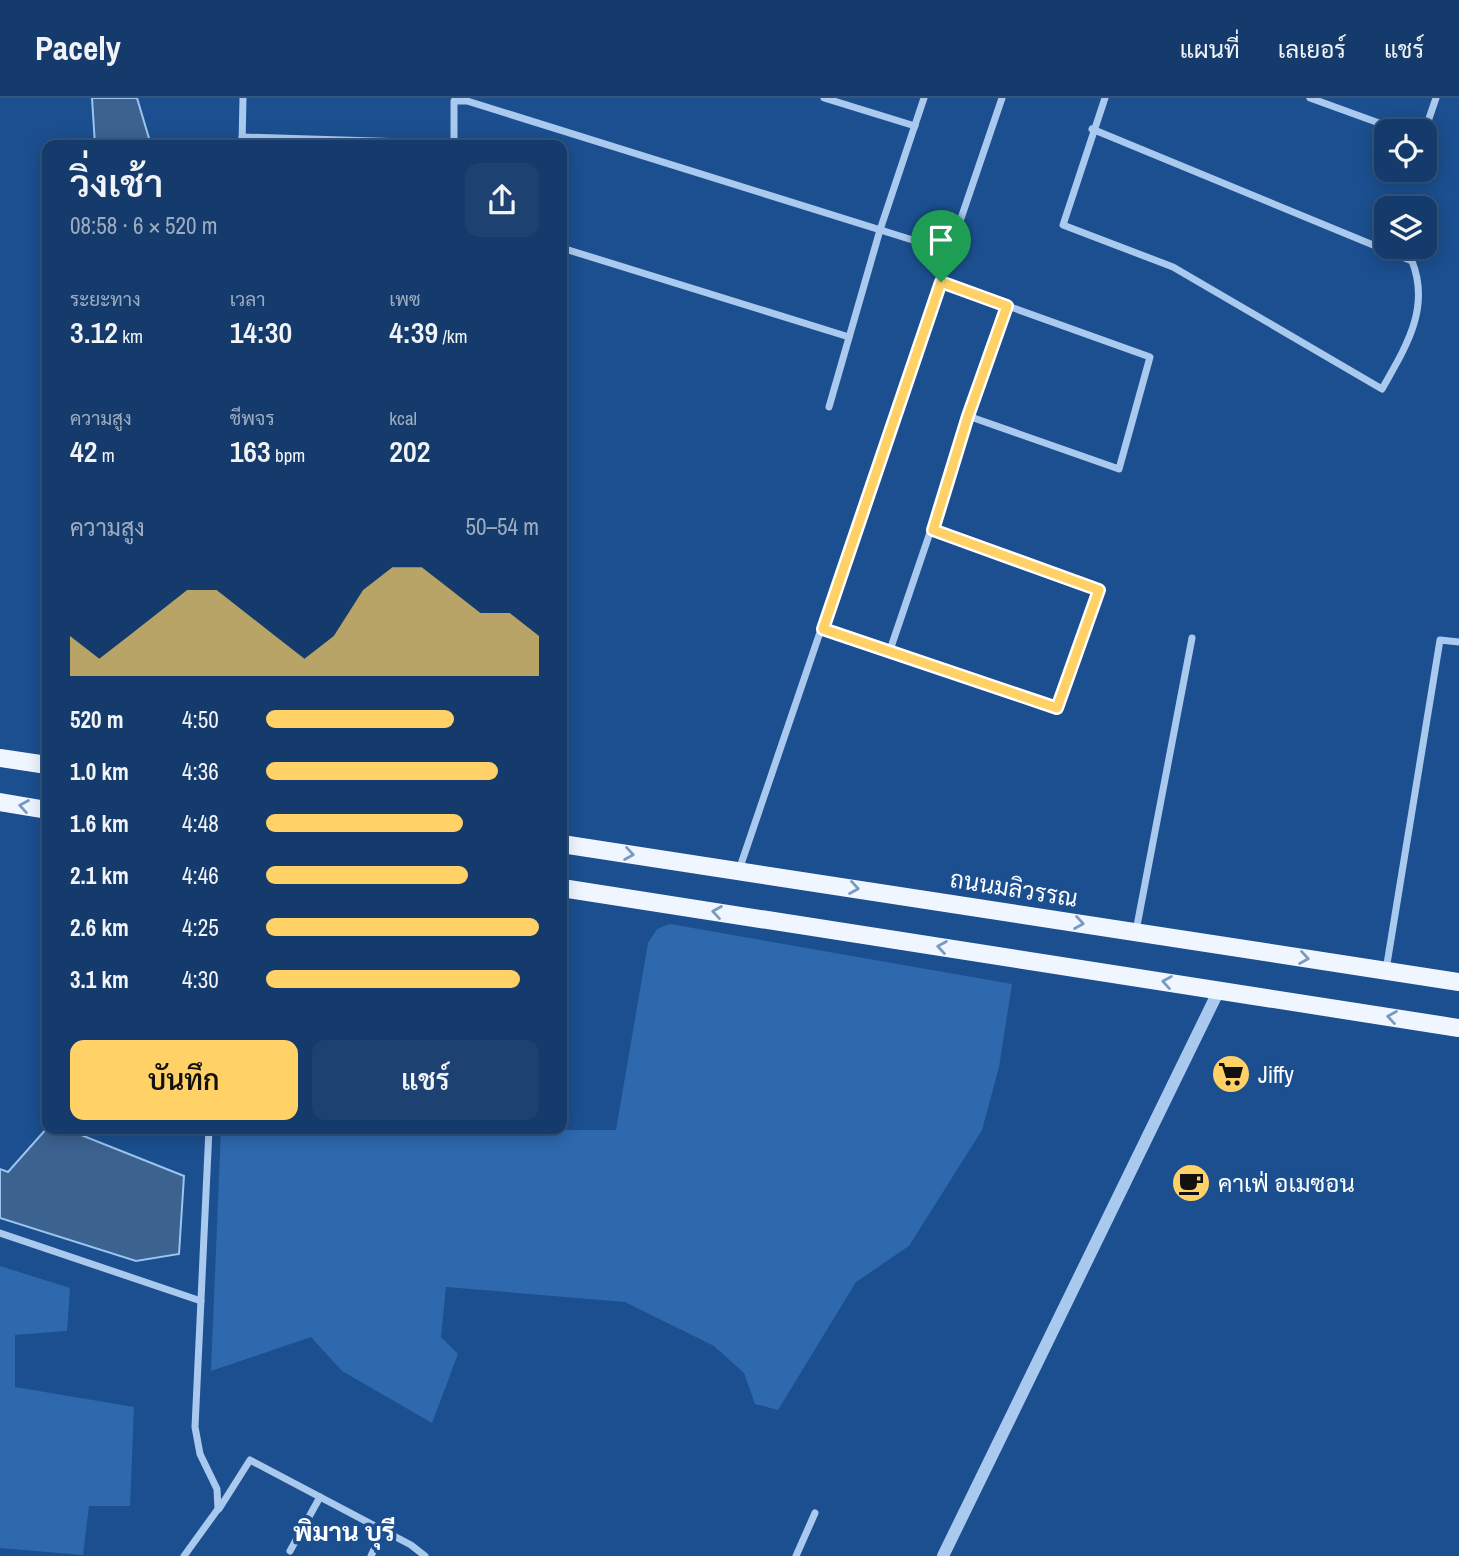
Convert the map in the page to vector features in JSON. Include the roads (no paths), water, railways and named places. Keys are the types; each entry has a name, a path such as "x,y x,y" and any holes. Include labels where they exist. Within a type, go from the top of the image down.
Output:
{"main road":[{"path":"0,758 42,764"},
{"path":"0,802 42,809"},
{"name":"ถนนมลิวรรณ","path":"567,845 1459,982"},
{"path":"567,889 1459,1028"}],"street":[{"path":"242,140 243,98"},
{"path":"824,98 915,126"},
{"path":"829,407 880,230 924,98"},
{"path":"739,871 1002,98"},
{"path":"1092,129 1412,261 1419,278 1416,323 1382,389 1173,267 1063,225 1092,129 1105,98"},
{"path":"1310,98 1374,121"},
{"path":"1429,119 1436,98"},
{"path":"454,140 454,101 467,101 951,252"},
{"path":"567,250 849,337"},
{"path":"941,282 1150,357 1119,469 968,416"},
{"path":"889,653 1007,306"},
{"path":"823,629 1057,708 1099,590 933,530"},
{"path":"1136,932 1192,638"},
{"path":"1386,970 1440,640 1459,642"},
{"path":"943,1556 1219,990"},
{"path":"209,1134 195,1427 200,1454 217,1489 218,1509"},
{"path":"0,1233 201,1301"},
{"path":"184,1556 250,1460 383,1530 425,1556"},
{"path":"290,1551 320,1497"},
{"path":"796,1556 815,1513"},
{"path":"371,1556 383,1530"}],"place":[{"name":"Jiffy","path":"1231,1074"},
{"name":"คาเฟ่ อเมซอน","path":"1191,1183"}],"district":[{"name":"พิมาน บุรี","path":"344,1531"}]}
